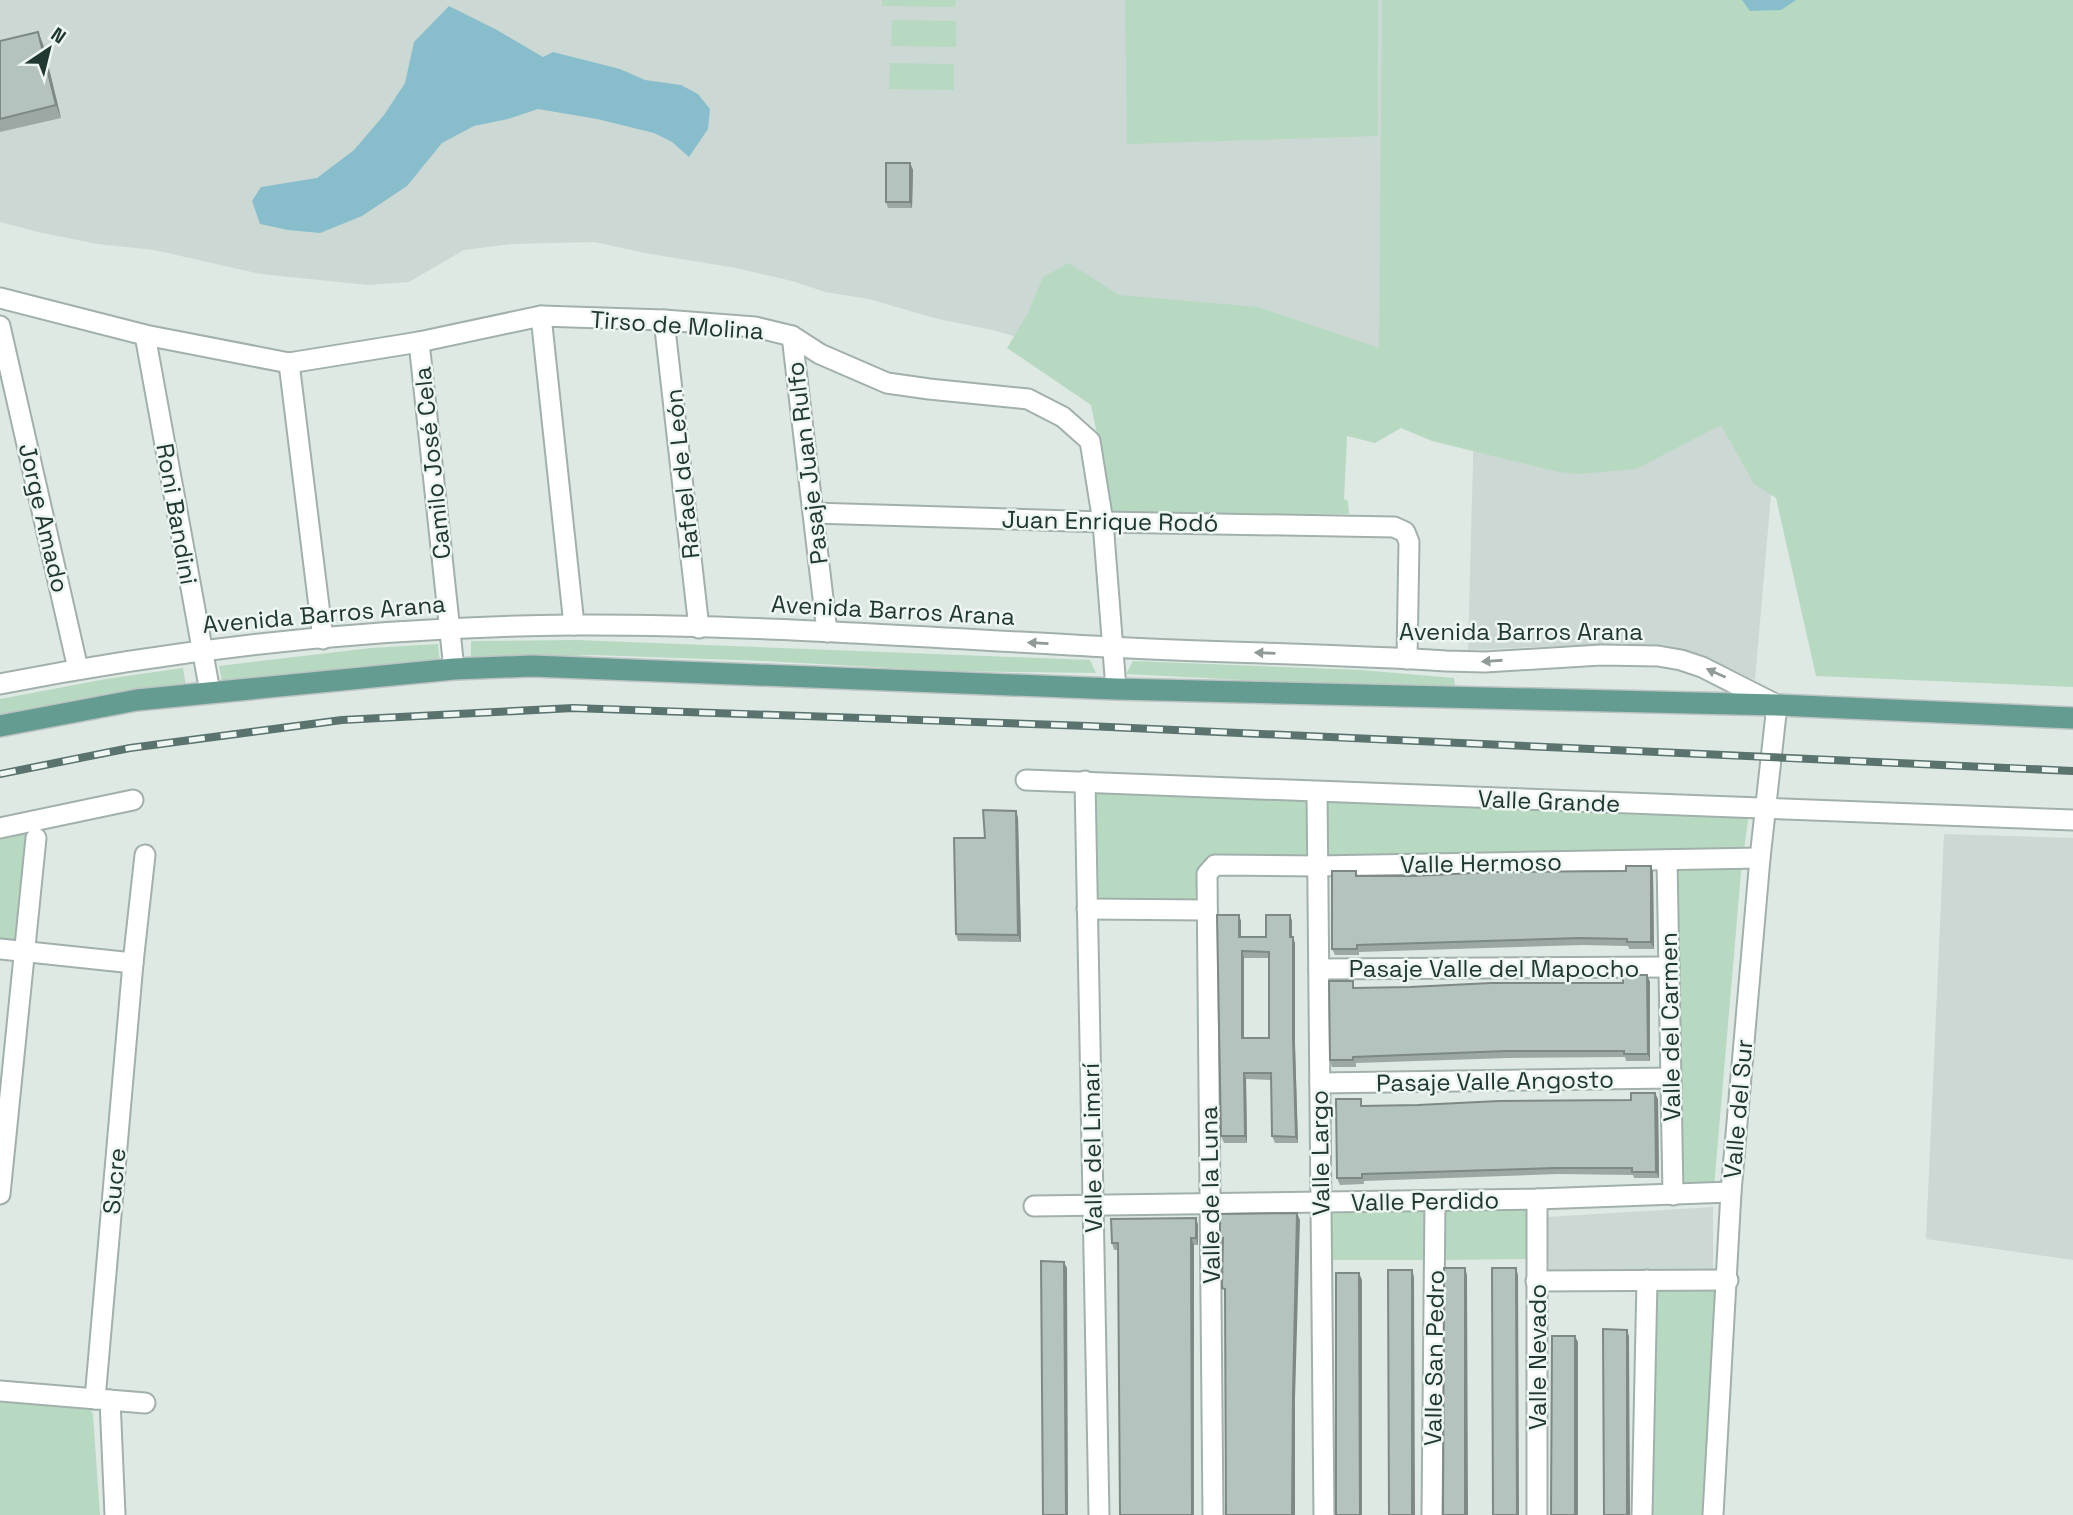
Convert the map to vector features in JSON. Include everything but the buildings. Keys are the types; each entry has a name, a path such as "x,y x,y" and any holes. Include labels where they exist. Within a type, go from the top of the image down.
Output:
{"main road":[{"name":"Avenida Barros Arana","path":"0,726 137,699 454,668 532,666 1116,689 1777,705 2073,718"}],"street":[{"name":"Tirso de Molina","path":"0,298 145,335 289,363 419,342 541,316 664,320 755,327 792,336 820,354 887,383 929,390 1028,399 1063,417 1090,441 1103,522 1116,689"},
{"path":"541,316 574,625"},
{"name":"Rafael de León","path":"664,320 699,628"},
{"name":"Jorge Amado","path":"0,326 78,669"},
{"name":"Roni Bandini","path":"145,335 210,692"},
{"name":"Pasaje Juan Rulfo","path":"792,336 827,632"},
{"name":"Camilo José Cela","path":"419,342 454,668"},
{"path":"289,363 323,639"},
{"name":"Juan Enrique Rodó","path":"813,513 1394,527 1405,532 1409,542 1407,659"},
{"name":"Avenida Barros Arana","path":"0,684 203,650 450,629 574,625 827,632 1114,648 1485,662 1601,655 1658,656 1702,667 1777,705"},
{"name":"Valle del Sur","path":"1713,1515 1731,1192 1760,858 1777,705"},
{"name":"Valle Grande","path":"1026,780 2073,820"},
{"name":"Valle del Limarí","path":"1085,781 1099,1515"},
{"name":"Valle Largo","path":"1317,792 1324,1515"},
{"path":"0,828 133,800"},
{"path":"0,1194 1,1161 36,838"},
{"name":"Sucre","path":"115,1515 102,1400 133,963 145,855"},
{"name":"Valle Hermoso","path":"1207,874 1215,865 1317,866 1760,858"},
{"name":"Valle del Carmen","path":"1667,860 1673,1195"},
{"name":"Valle de la Luna","path":"1207,874 1213,1515"},
{"path":"1087,909 1207,910"},
{"path":"0,949 133,963"},
{"name":"Pasaje Valle del Mapocho","path":"1319,969 1669,967"},
{"name":"Pasaje Valle Angosto","path":"1320,1083 1670,1078"},
{"name":"Valle Perdido","path":"1034,1206 1537,1199 1731,1192"},
{"name":"Valle Nevado","path":"1537,1199 1537,1515"},
{"name":"Valle San Pedro","path":"1432,1515 1435,1201"},
{"path":"1642,1515 1647,1280"},
{"path":"1536,1282 1728,1280"},
{"path":"0,1391 145,1403"}],"shaded area":[{"path":"0,0 1391,0 1389,352 1035,342 736,268 594,242 513,244 464,250 409,282 368,285 261,274 154,250 97,244 38,232 0,222"},
{"path":"1781,380 1755,680 1698,654 1624,643 1468,650 1474,422"},
{"path":"1944,834 2073,838 2073,1260 1926,1239"},
{"path":"1713,1207 1713,1271 1549,1272 1547,1217"}],"green space":[{"path":"882,0 956,0 955,7 882,6"},
{"path":"1125,0 1378,0 1378,136 1127,144"},
{"path":"1382,0 2073,0 2073,687 1816,676 1776,498 1754,484 1721,425 1636,469 1579,474 1559,472 1432,441 1401,428 1375,443 1347,436 1344,499 1348,501 1349,514 1113,513 1091,405 1007,348 1028,313 1043,277 1069,263 1119,295 1258,307 1379,348"},
{"path":"892,20 956,21 956,47 891,46"},
{"path":"890,63 954,64 954,90 889,89"},
{"path":"577,640 1090,660 1096,673 946,671 594,655 471,660 471,641"},
{"path":"438,644 440,663 223,686 219,666 371,648"},
{"path":"1133,661 1361,670 1454,678 1456,691 1126,674"},
{"path":"183,668 186,686 106,694 0,715 0,699"},
{"path":"1086,788 1306,797 1306,860 1213,860 1197,870 1195,905 1086,904"},
{"path":"1317,797 1749,813 1744,850 1317,860"},
{"path":"27,830 16,944 0,943 0,835"},
{"path":"1742,861 1714,1188 1679,1188 1673,862"},
{"path":"1531,1206 1530,1259 1442,1260 1442,1207"},
{"path":"1429,1208 1429,1260 1325,1260 1325,1209"},
{"path":"1716,1283 1703,1515 1647,1515 1653,1286"},
{"path":"6,1400 91,1409 100,1515 0,1515 0,1403"}],"water":[{"path":"1742,0 1796,0 1781,10 1750,11"},
{"path":"449,6 543,57 553,52 620,69 645,80 681,85 698,94 710,109 708,129 689,157 672,142 654,133 597,119 538,109 474,126 442,143 407,186 362,216 320,233 260,224 252,201 261,187 317,178 354,150 384,115 405,83 414,42"}],"railway":[{"path":"0,774 130,748 342,720 573,708 1088,726 2073,771"}]}
